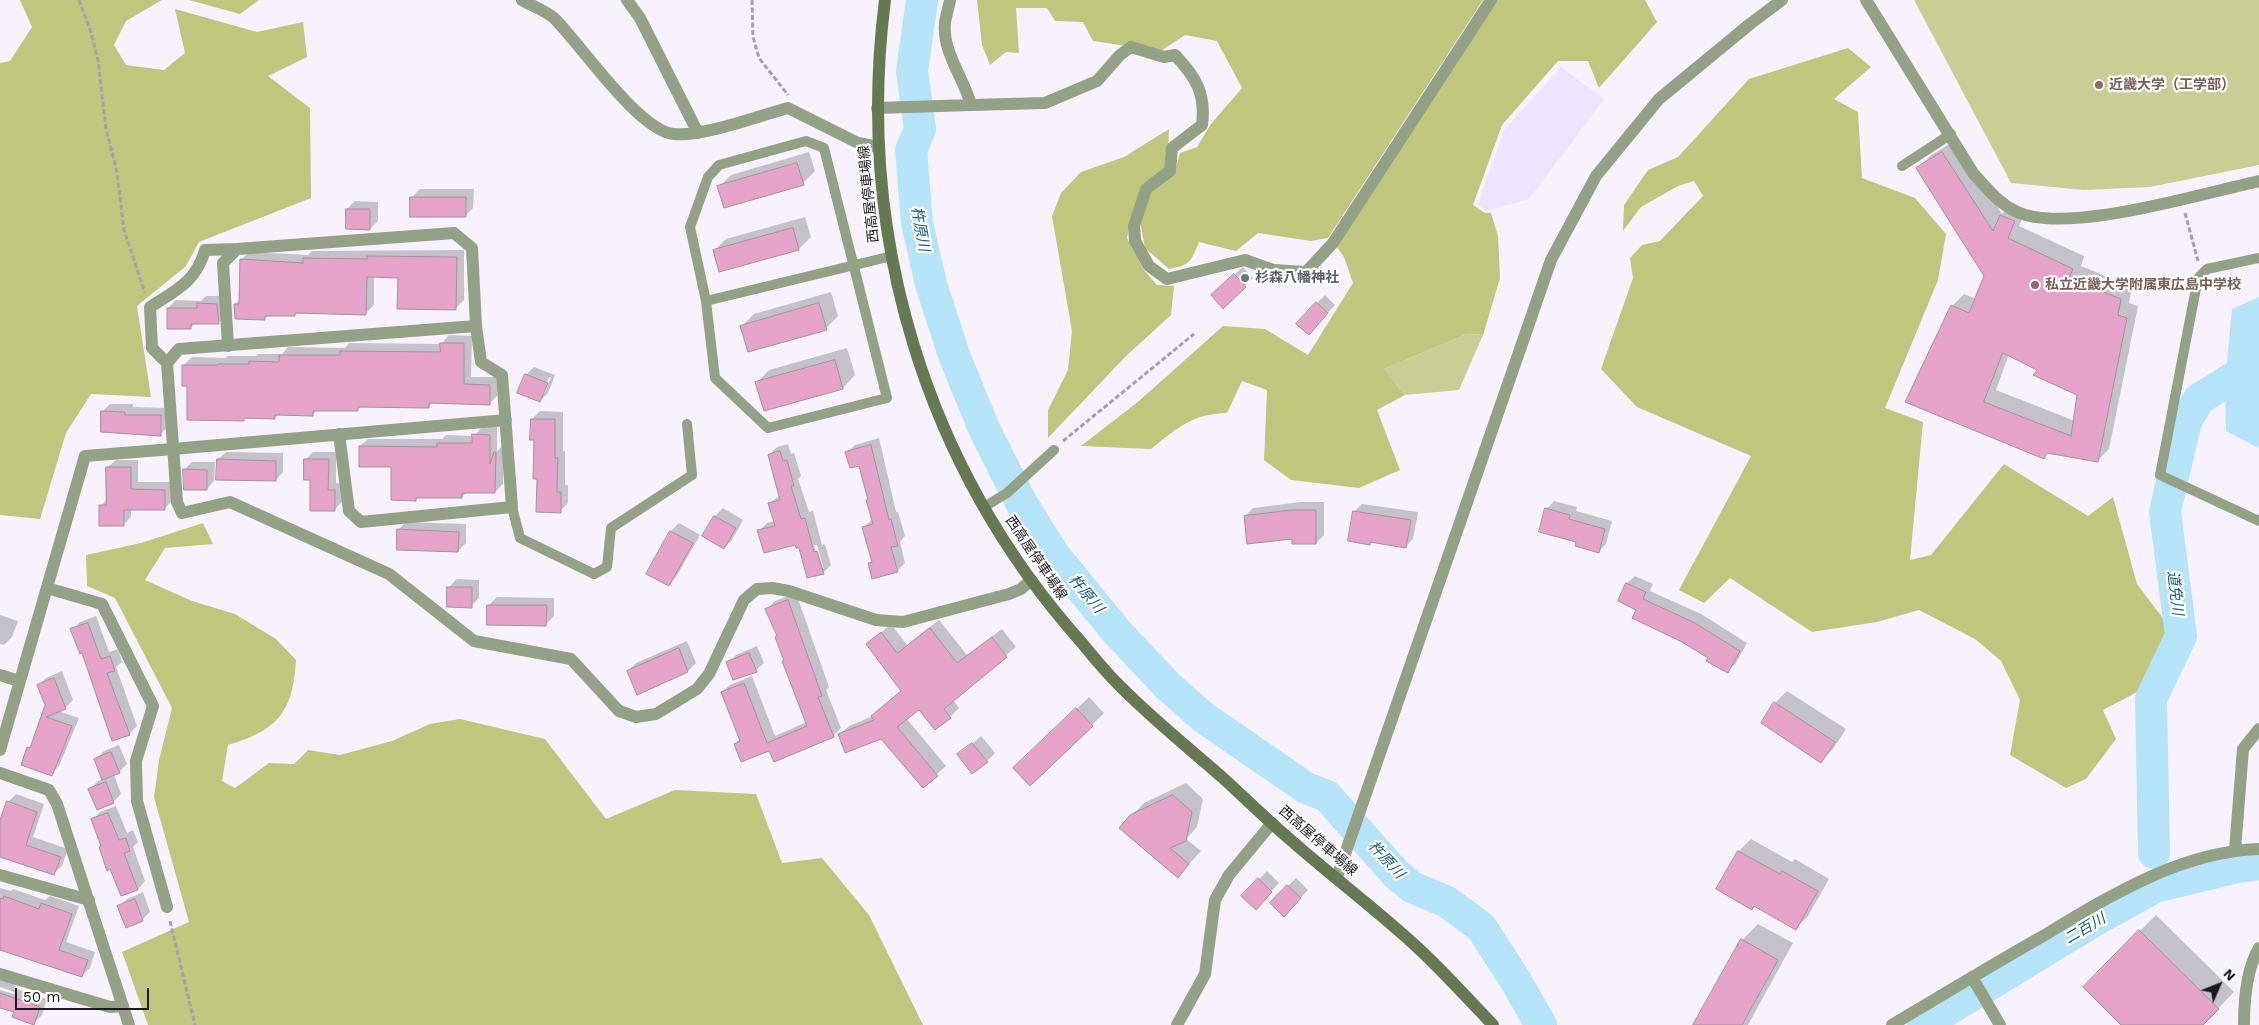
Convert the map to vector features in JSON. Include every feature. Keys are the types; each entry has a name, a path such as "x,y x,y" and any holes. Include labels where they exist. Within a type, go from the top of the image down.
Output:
{"main road":[{"name":"西高屋停車場線","path":"885,0 879,45 878,147 887,232 904,317 929,395 964,473 1006,545 1054,613 1122,689 1290,840 1337,877 1419,949 1493,1025"}],"street":[{"path":"522,0 554,18 619,94 652,125 672,134 698,133 788,108 858,143 878,147"},
{"path":"627,0 640,18 698,133"},
{"path":"950,0 945,24 950,55 966,87 971,105"},
{"path":"878,108 1045,103 1097,81 1120,54 1131,47 1164,57 1175,55 1189,70 1200,90 1204,109 1202,125 1172,148 1170,171 1146,188 1134,226 1135,241 1149,266 1167,279 1245,260 1273,270 1306,272 1333,243 1491,0"},
{"path":"1337,877 1551,260 1596,176 1659,98 1782,0"},
{"path":"1866,0 1951,134 1973,173 1995,198 2016,211 2041,218 2090,218 2259,180"},
{"path":"339,434 349,511 361,522 512,507 502,376 481,362 476,326 472,248 454,233 205,250 200,267 183,286 150,307 152,348 167,363 177,502 182,513 230,502 388,574 474,641 571,659 619,711 636,717 656,714 697,689 709,674 744,600 757,589 772,588 789,591 876,620 903,622 1009,594 1021,589 1031,580"},
{"path":"228,346 223,263 237,249"},
{"path":"167,363 179,350 476,326"},
{"path":"0,750 85,456 506,420"},
{"path":"46,588 102,604 153,706 136,762 137,801 167,908"},
{"path":"0,676 19,681"},
{"path":"2235,850 2243,749 2259,729"},
{"path":"0,773 49,790 57,804 129,1025"},
{"path":"1177,1025 1205,974 1215,900 1229,874 1272,822"},
{"path":"1892,1025 2114,894 2160,872 2235,850 2259,849"},
{"path":"0,875 89,900"},
{"path":"2244,1025 2244,1006 2253,958 2259,948"},
{"path":"0,974 110,1007 123,1006"},
{"path":"1972,977 2000,1025"}],"lane":[{"path":"1902,166 1951,134"},
{"path":"806,141 824,148 854,264 887,398 768,428 715,378 706,301 690,226 708,177 719,165 806,141"},
{"path":"706,301 892,256"},
{"path":"2259,258 2207,269 2198,278 2160,475 2259,521"},
{"path":"512,507 520,538 594,574 607,567 611,528 692,475 687,424"},
{"path":"984,507 1007,493 1054,450"}],"path":[{"path":"79,0 91,32 98,60 106,129 117,172 124,230 150,307"},
{"path":"752,0 753,37 759,58 788,92 788,108"},
{"path":"2181,198 2202,273"},
{"path":"1054,450 1079,426 1194,334"},
{"path":"167,908 195,1025"}],"shaded area":[{"path":"1561,67 1604,99 1529,199 1486,211 1478,204 1504,130"}],"green space":[{"path":"20,0 162,0 126,21 114,45 126,65 164,70 185,53 175,9 257,32 303,22 307,57 268,76 310,108 311,198 199,242 186,266 137,306 151,397 91,394 66,433 40,519 0,515 0,63 10,61 32,27"},
{"path":"189,0 259,0 240,14"},
{"path":"977,0 1483,0 1328,238 1311,241 1258,233 1236,251 1199,242 1189,262 1169,269 1145,248 1140,220 1149,190 1175,171 1180,153 1197,147 1211,124 1242,88 1217,41 1185,35 1161,51 1093,41 1083,22 1055,21 1047,8 1016,8 1019,53 1006,52 990,65 982,45"},
{"path":"1496,0 1645,0 1657,22 1599,88 1588,61 1558,61 1502,125 1473,205 1485,213 1491,213 1498,236 1500,278 1483,335 1467,334 1384,369 1405,395 1377,410 1400,470 1359,488 1291,480 1264,460 1267,390 1242,381 1227,413 1194,419 1177,429 1151,449 1081,446 1139,401 1223,326 1265,329 1308,355 1353,283 1344,257 1336,246"},
{"name":"近畿大学（工学部）","path":"1914,0 2259,0 2259,165 2150,187 2084,190 2011,183"},
{"path":"1848,48 1871,67 1834,99 1858,112 1862,178 1915,198 1946,234 1938,280 1885,408 1923,422 1910,560 1931,555 2004,464 2088,516 2113,497 2137,584 2177,637 2139,691 2103,710 2116,739 2086,779 2066,788 2010,755 2020,700 2001,661 1975,639 1919,610 1877,622 1812,632 1730,578 1704,603 1679,590 1751,456 1637,407 1601,369 1633,278 1630,258 1642,245 1660,241 1703,196 1694,181 1678,186 1641,207 1623,231 1624,205 1648,170 1678,157 1749,79"},
{"path":"1169,129 1167,168 1143,184 1130,222 1127,238 1144,270 1157,285 1174,286 1171,315 1126,356 1048,438 1048,410 1068,370 1072,331 1052,216 1061,193 1081,172 1124,157"},
{"path":"1467,334 1483,335 1459,390 1405,395 1384,369"},
{"path":"203,523 213,544 165,548 145,580 192,601 235,614 276,639 296,660 291,693 280,716 259,733 228,745 222,781 235,788 269,763 294,764 308,750 340,755 392,741 430,724 460,719 545,739 606,819 675,790 756,794 782,863 822,858 869,915 923,1025 148,1025 122,952 189,922 154,797 159,760 172,708 115,598 87,586 86,555 141,543"}],"water":[{"path":"2259,297 2259,448 2226,431 2225,398 2231,393 2225,382 2232,309"}],"building":[{"path":"1942,152 1993,231 2000,215 2015,221 2008,238 2073,269 2069,278 2121,299 2118,315 2127,318 2098,462 2047,453 2044,459 1905,402 1951,305 1969,313 1984,276 1916,168","holes":["2003,353 2037,370 2033,375 2077,395 2071,436 1984,402"]},
{"path":"797,163 804,185 724,208 717,186"},
{"path":"410,197 466,197 466,217 410,217"},
{"path":"346,209 370,209 370,230 346,229"},
{"path":"793,228 799,250 719,272 713,250"},
{"path":"367,256 457,257 456,310 397,309 398,278 367,277 366,315 295,313 295,316 265,316 265,320 235,319 234,304 239,304 240,259 303,263 303,258 367,259"},
{"path":"1234,274 1246,287 1223,309 1211,295"},
{"path":"1316,302 1328,313 1309,335 1296,324"},
{"path":"197,303 217,304 219,324 191,324 191,329 167,329 167,308 197,308"},
{"path":"819,303 827,330 748,352 740,326"},
{"path":"440,343 464,343 464,384 490,385 490,405 429,403 429,408 358,407 358,411 313,411 313,416 275,415 275,419 244,418 244,421 187,420 187,386 182,386 182,365 249,364 249,361 279,362 279,355 340,355 340,351 440,352"},
{"path":"835,360 843,389 764,411 755,382"},
{"path":"525,374 548,383 540,402 517,393"},
{"path":"101,411 125,412 125,415 161,415 161,436 101,432"},
{"path":"531,419 555,419 555,458 558,458 557,492 561,492 561,513 536,512 537,479 533,479 534,440 530,440"},
{"path":"472,434 490,435 490,464 494,452 496,452 495,493 462,493 462,498 416,498 416,501 391,500 391,467 359,467 359,446 437,447 437,443 472,443"},
{"path":"871,445 889,520 891,519 898,546 891,547 898,572 872,579 868,563 872,562 862,527 873,524 866,500 868,500 859,466 850,468 845,452"},
{"path":"780,451 783,461 787,460 794,486 791,486 801,519 805,518 814,552 817,551 824,574 807,578 799,548 796,548 795,545 764,553 757,530 775,526 768,503 780,500 768,455"},
{"path":"217,459 276,461 276,481 216,480"},
{"path":"304,459 329,459 328,490 335,490 335,511 310,511 310,480 304,480"},
{"path":"106,467 131,467 131,489 165,490 165,510 124,510 124,526 99,526 99,505 106,505"},
{"path":"183,469 207,470 207,490 184,490"},
{"path":"1545,508 1570,515 1569,519 1605,529 1599,553 1575,546 1576,542 1539,532"},
{"path":"1292,510 1316,510 1316,544 1292,544 1292,539 1247,544 1244,516"},
{"path":"1353,511 1411,520 1406,548 1370,542 1370,545 1348,541"},
{"path":"714,516 736,528 724,549 702,536"},
{"path":"397,529 459,532 458,552 397,550"},
{"path":"670,531 693,543 669,586 646,574"},
{"path":"1626,583 1646,592 1643,599 1693,622 1740,651 1728,673 1706,661 1708,658 1682,642 1632,618 1636,610 1618,601"},
{"path":"447,587 472,587 472,608 447,607"},
{"path":"788,600 822,696 818,697 834,737 774,762 769,751 741,762 734,744 740,741 721,692 744,683 767,743 807,726 782,661 784,661 775,637 777,636 765,609"},
{"path":"487,605 547,605 546,626 487,625"},
{"path":"88,623 101,659 110,656 115,671 107,673 130,735 112,741 82,653 80,654 70,629"},
{"path":"930,628 957,663 992,637 1007,657 944,709 951,718 935,730 919,710 897,727 938,776 923,788 881,739 845,753 838,734 874,720 871,716 901,691 866,644 881,632 897,653"},
{"path":"679,648 688,672 637,695 627,671"},
{"path":"749,653 757,672 733,680 726,662"},
{"path":"54,678 66,709 46,717 72,726 52,776 21,765 27,747 30,748 45,705 37,685"},
{"path":"1774,702 1835,742 1821,763 1761,723"},
{"path":"1076,708 1093,726 1030,786 1013,768"},
{"path":"972,743 988,762 972,774 957,754"},
{"path":"111,752 120,773 102,780 94,759"},
{"path":"106,782 114,803 97,810 88,789"},
{"path":"1173,795 1192,812 1186,841 1170,848 1189,864 1178,878 1119,828 1130,815"},
{"path":"7,801 37,812 26,845 61,857 54,875 0,857 0,820"},
{"path":"108,813 119,840 126,838 130,851 124,853 138,890 121,896 110,869 107,871 99,847 101,846 91,819"},
{"path":"1738,851 1780,874 1782,871 1818,891 1796,930 1754,906 1752,910 1716,889"},
{"path":"1258,878 1272,892 1256,910 1241,896"},
{"path":"1287,885 1301,898 1284,917 1270,903"},
{"path":"4,896 39,909 41,903 72,914 59,950 88,960 82,977 0,950 0,898 3,899"},
{"path":"135,899 143,921 126,928 117,906"},
{"path":"2139,930 2219,1009 2203,1025 2121,1025 2083,987"},
{"path":"1741,939 1778,960 1742,1025 1693,1025"},
{"path":"0,993 40,1007 34,1025 12,1017 14,1012 0,1008"}],"waterway":[{"name":"杵原川","path":"922,0 912,71 920,129 911,150 917,223 931,284 954,355 985,431 1021,502 1054,555 1117,632 1168,686 1203,717 1306,788 1327,796 1396,874 1412,887 1447,902 1481,927 1514,978 1541,1025"},
{"name":"道免川","path":"2154,853 2151,699 2181,636 2165,512 2186,421 2199,399 2233,378 2259,376"},
{"name":"二百川","path":"1923,1025 2092,922 2155,887 2238,867 2259,864"}],"place":[{"name":"近畿大学（工学部）","path":"2099,85"},
{"name":"杉森八幡神社","path":"1245,278"},
{"name":"私立近畿大学附属東広島中学校","path":"2035,285"}]}
